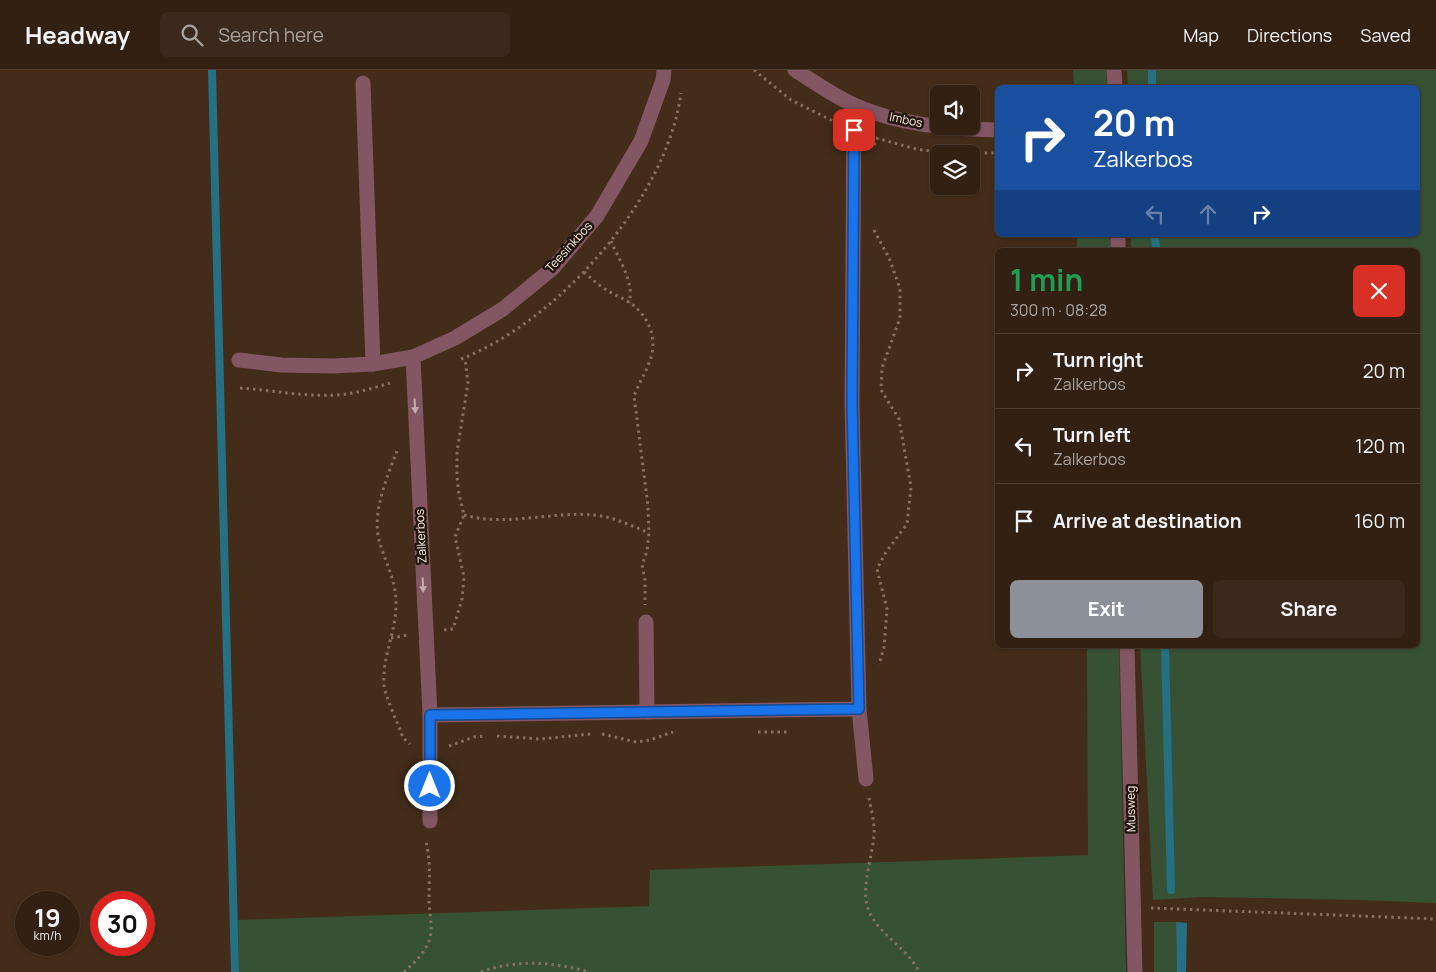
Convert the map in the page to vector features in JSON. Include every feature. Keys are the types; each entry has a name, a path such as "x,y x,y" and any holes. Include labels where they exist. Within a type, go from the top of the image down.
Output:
{"street":[{"name":"Teesinkbos","path":"239,360 281,365 333,366 373,364 413,357 455,338 503,309 553,268 597,216 641,141 663,80 664,70"},
{"name":"Imbos","path":"795,70 854,105 891,118 944,128 995,130"},
{"path":"1114,70 1115,85"},
{"path":"363,83 373,364"},
{"path":"854,105 852,402 859,709 866,779"},
{"name":"Zalkerbos","path":"413,357 430,715 430,821"},
{"path":"646,622 647,712"},
{"name":"Musweg","path":"1127,648 1134,972"},
{"path":"430,715 859,709"}],"path":[{"path":"458,360 484,350 518,328 568,289 611,241 634,210 648,186 674,127 682,88"},
{"path":"870,153 878,138"},
{"path":"871,226 889,258 900,288 900,318 882,368 881,390 899,420 911,487 907,524 886,552 877,569 887,609 884,648 877,673"},
{"path":"611,241 630,286 632,294 629,303"},
{"path":"584,272 598,285 634,306 651,327 652,352 634,396 648,506 649,533 647,551 642,565 645,580 646,622"},
{"path":"391,638 426,631 452,629 462,599 464,577 455,537 464,515 457,477 458,443 468,382 465,358"},
{"path":"240,388 310,395 338,395 365,390 414,376"},
{"path":"399,447 380,501 378,516 379,538 395,588 396,606 385,664 384,686 403,738 418,749 438,749 474,737 488,735"},
{"path":"464,515 474,518 501,519 596,515 618,520 649,533"},
{"path":"496,736 540,739 600,733 636,742 650,740 680,730"},
{"path":"751,732 792,731"},
{"path":"866,779 874,834 865,893 867,906 880,929 906,954 919,972"},
{"path":"404,972 424,951 430,939 430,860 424,834 430,821"},
{"path":"1133,907 1436,919"},
{"path":"482,972 516,964 546,963 589,972"}],"green space":[{"path":"1073,70 1106,70 1107,85 1074,85"},
{"path":"1127,70 1436,70 1436,903 1201,897 1153,900 1140,648 1420,648 1420,248 1131,248 1131,237 1420,237 1420,85 1128,85"},
{"path":"1077,237 1110,237 1110,248 1077,248"},
{"path":"1087,648 1119,648 1126,972 239,972 238,920 649,906 650,870 1088,855"},
{"path":"1154,922 1176,922 1177,972 1154,972"}],"water":[{"path":"208,70 216,70 239,972 231,972"},
{"path":"1176,922 1187,923 1186,972 1177,972"}],"waterway":[{"path":"1152,70 1152,85"},
{"path":"1155,237 1156,248"},
{"path":"1165,648 1171,890"}],"route":[{"path":"430,786 430,715 859,709 852,402 854,130"}]}
